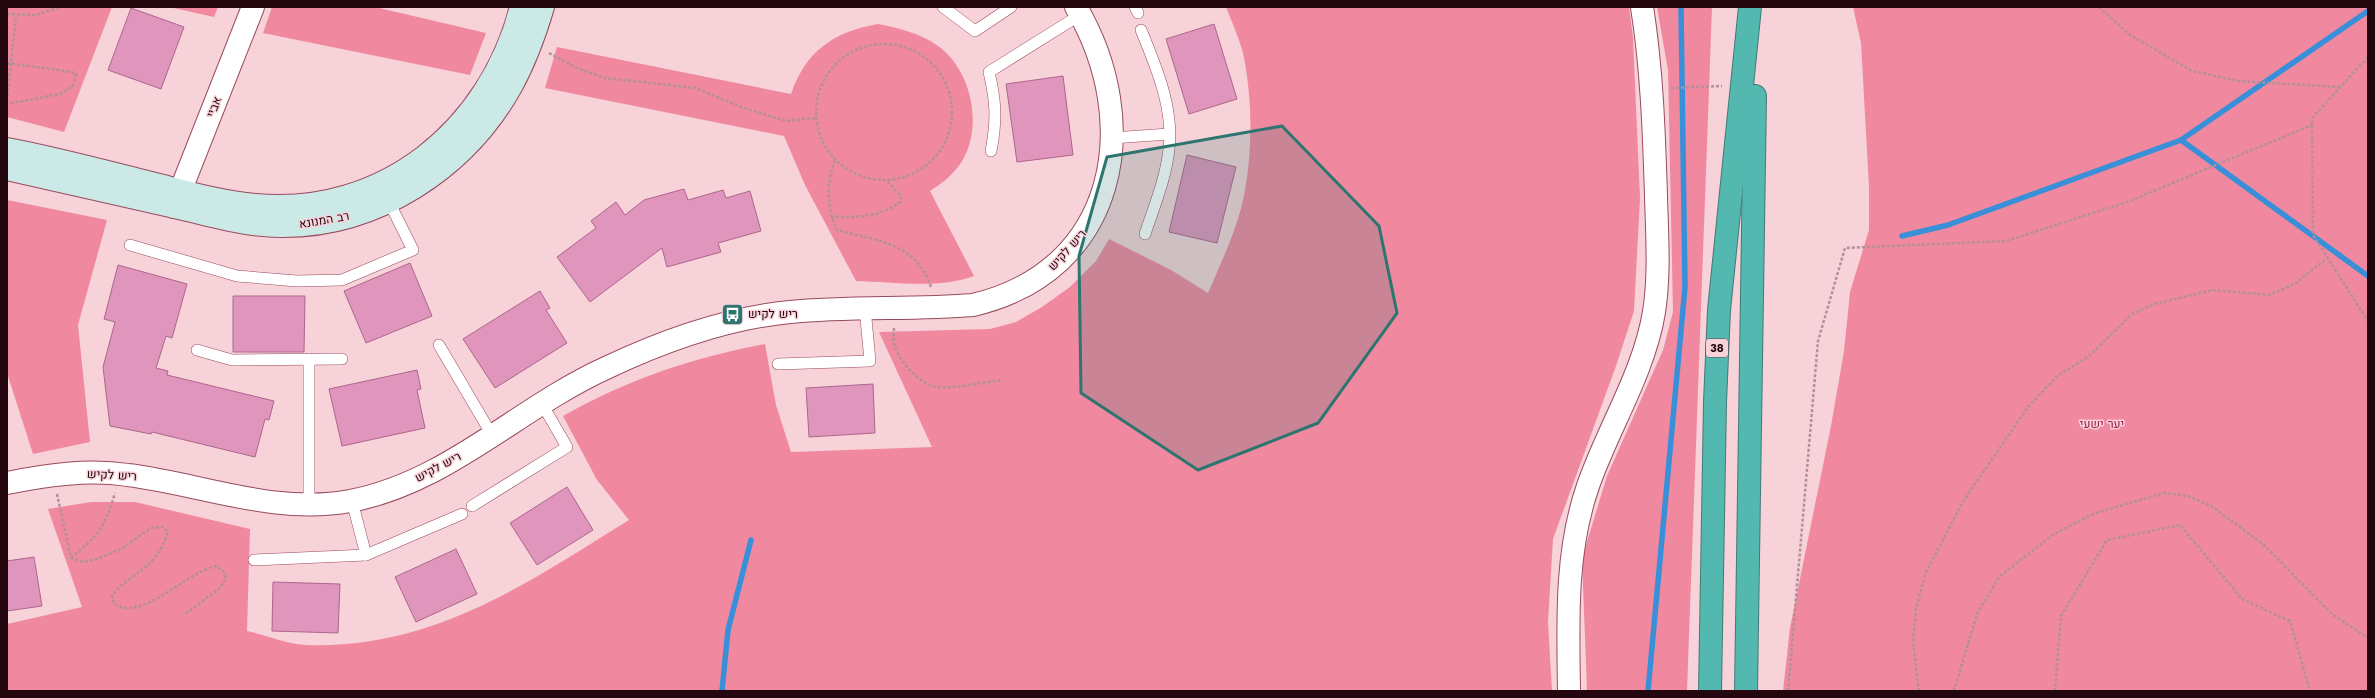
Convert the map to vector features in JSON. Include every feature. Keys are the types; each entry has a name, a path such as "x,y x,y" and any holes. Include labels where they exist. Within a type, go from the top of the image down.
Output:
{"highway":[{"name":"38","path":"1710,691 1715,402 1719,310 1750,7"},
{"path":"1746,691 1756,7"}],"street":[{"name":"אביי","path":"177,199 253,7"},
{"name":"רב המנונא","path":"7,149 177,199 248,223 281,226 333,221 389,202 439,171 479,132 512,86 531,44 543,7"},
{"path":"1569,691 1568,606 1576,530 1588,486 1644,348 1654,312 1658,264 1652,88 1642,7"},
{"name":"רב המנונא","path":"7,169 177,199 285,206 342,198 375,187 404,173 426,157 469,114 505,54 516,8"},
{"name":"ריש לקיש","path":"7,484 53,475 121,474 167,481 244,498 275,502 333,504 352,501 389,491 425,476 458,458 542,404 602,370 627,358 721,325 751,317 790,312 973,305 999,299 1037,280 1056,266 1088,226 1110,169 1112,138 1111,108 1106,82 1097,52 1078,11"}],"lane":[{"path":"943,7 975,31 1011,7"},
{"path":"991,151 997,121 996,99 989,72 1078,11"},
{"path":"1141,30 1162,86 1170,134 1170,148 1165,171 1145,234"},
{"path":"1112,138 1170,134"},
{"path":"130,245 237,276 256,279 342,280 413,250 389,202"},
{"path":"778,364 870,361 865,308"},
{"path":"439,345 492,435"},
{"path":"198,350 232,360 342,359"},
{"path":"309,359 309,503"},
{"path":"472,506 567,447 542,404"},
{"path":"352,501 366,555"},
{"path":"254,560 366,555 462,514"}],"path":[{"path":"7,14 16,16 36,16 60,7"},
{"path":"2099,7 2130,35 2192,71 2238,81 2340,87"},
{"path":"7,63 11,64 72,72 76,74 76,79 73,86 60,94 7,103 11,64 16,16"},
{"path":"531,44 577,68 605,78 695,88 741,107 786,121 816,118"},
{"path":"880,44 897,45 913,50 927,59 939,71 947,86 951,102 951,119 948,135 940,150 929,163 915,172 899,178 886,180 864,177 848,170 834,160 824,146 816,118 818,96 824,79 834,65 848,54 864,47 880,44"},
{"path":"2368,57 2313,117 2312,126 2313,235 2326,258 2368,321"},
{"path":"1652,88 1743,85"},
{"path":"1788,691 1818,341 1845,248 2006,240 2127,202 2312,126"},
{"path":"834,160 829,174 831,217 837,230 885,241 909,254 927,275 937,307"},
{"path":"831,217 860,217 885,212 894,207 900,202 900,196 886,180"},
{"path":"1919,691 1913,641 1916,609 1925,574 1964,500 2028,407 2056,377 2089,356 2132,314 2154,304 2213,290 2270,295 2296,283 2326,258"},
{"path":"893,308 894,344 915,376 938,387 1002,380"},
{"path":"71,558 94,540 107,520 121,474"},
{"path":"53,475 71,558"},
{"path":"1954,691 1977,614 1999,577 2054,534 2093,514 2164,493 2188,496 2213,508 2264,546 2332,614 2368,638"},
{"path":"2055,691 2061,616 2107,540 2180,525 2242,599 2290,621 2310,691"},
{"path":"71,558 83,562 97,559 122,549 151,528 163,528 168,532 162,549 149,566 117,589 112,595 114,604 126,608 150,602 205,568 216,566 224,572 226,578 220,588 185,614"}],"highlighted area":[{"path":"1282,126 1379,226 1397,313 1318,423 1198,470 1081,393 1079,256 1107,157"}],"green space":[{"path":"7,7 112,7 64,132 7,117"},
{"path":"169,7 218,7 214,17"},
{"path":"272,7 375,7 486,33 470,75 263,33"},
{"path":"1226,7 1629,7 1633,38 1640,198 1634,311 1616,366 1553,539 1548,622 1552,691 7,691 7,624 82,607 48,509 91,502 135,502 250,529 247,631 291,643 306,645 352,643 396,636 437,624 476,608 515,589 629,520 597,480 563,416 611,391 661,371 686,363 739,349 765,344 776,405 791,452 932,447 879,332 990,329 1016,322 1042,307 1070,287 1096,261 1109,239 1171,270 1208,293 1230,243 1239,217 1248,173 1250,104 1246,69 1243,53"},
{"path":"1657,7 1712,7 1687,691 1587,691 1582,558 1607,476 1663,350 1673,312 1668,70"},
{"name":"יער ישעי","path":"1853,7 2368,7 2368,691 1783,691 1790,628 1831,426 1844,351 1850,292 1869,230 1869,187 1861,43"},
{"path":"878,24 917,34 931,41 950,57 960,71 967,86 973,120 971,137 966,153 952,174 930,191 974,276 961,280 931,284 856,281 805,185 784,136 545,88 557,47 791,94 797,79 805,66 813,55 823,46 848,32"},
{"path":"7,200 107,220 78,325 90,442 33,454 7,373"}],"building":[{"path":"131,8 184,27 161,89 108,70"},
{"path":"1214,24 1237,99 1189,114 1166,39"},
{"path":"1063,76 1073,155 1017,162 1006,84"},
{"path":"1187,155 1236,167 1217,243 1169,232"},
{"path":"684,189 688,200 723,190 726,198 750,191 761,231 718,243 721,252 667,267 662,248 590,302 557,257 596,228 591,221 616,202 625,215 644,200"},
{"path":"410,263 432,316 366,343 344,291"},
{"path":"118,265 187,284 172,338 166,336 156,368 168,371 167,375 274,401 269,420 265,419 255,457 152,432 151,434 110,426 103,367 115,322 104,319"},
{"path":"540,291 550,308 546,310 567,343 495,388 463,339"},
{"path":"233,296 305,296 304,352 233,352"},
{"path":"417,370 421,389 417,390 425,428 342,446 329,389"},
{"path":"873,384 875,433 809,437 806,388"},
{"path":"567,487 593,530 537,565 510,523"},
{"path":"456,549 477,594 416,622 395,577"},
{"path":"34,557 42,606 7,611 7,561"},
{"path":"273,582 340,584 338,633 272,631"}],"waterway":[{"path":"1648,691 1685,287 1681,7"},
{"path":"1902,236 1948,225 2181,140 2368,11"},
{"path":"2181,140 2368,276"},
{"path":"722,691 728,630 751,540"}],"place":[{"name":"ריש לקיש","path":"732,314"}]}
